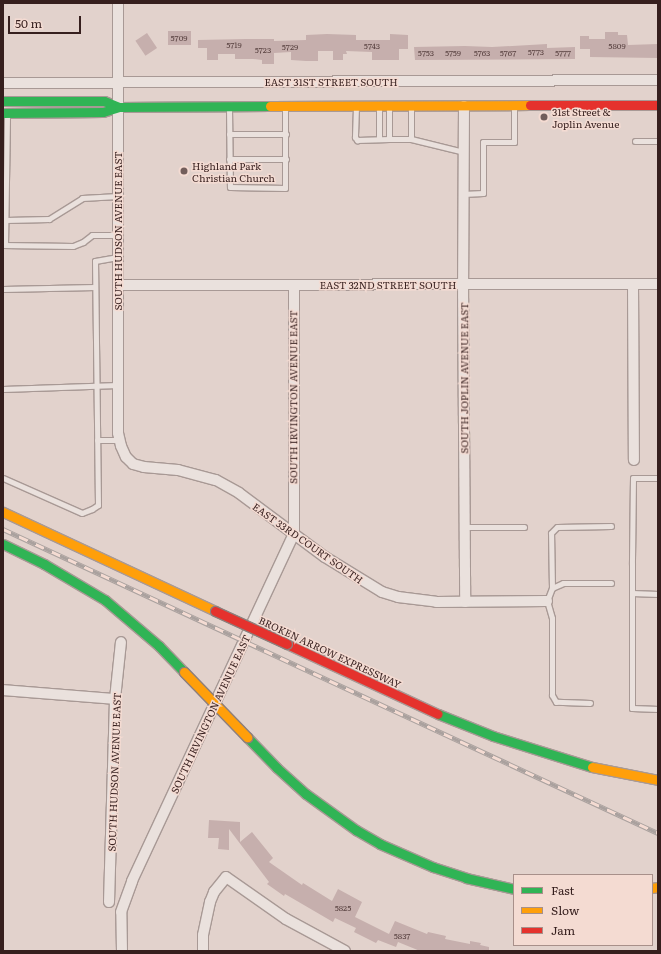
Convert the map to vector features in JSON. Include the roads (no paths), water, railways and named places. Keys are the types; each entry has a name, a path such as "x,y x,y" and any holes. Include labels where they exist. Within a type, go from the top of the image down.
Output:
{"main road":[{"path":"3,101 104,101 119,107"},
{"path":"5,113 103,112 119,107 658,105"},
{"name":"BROKEN ARROW EXPRESSWAY","path":"3,512 440,714 493,736 586,766 658,780"},
{"path":"3,544 44,564 105,600 159,646 277,768 306,794 356,830 380,844 433,867 466,878 513,889"}],"street":[{"name":"SOUTH HUDSON AVENUE EAST","path":"118,3 118,385 119,440 126,457"},
{"name":"EAST 31ST STREET SOUTH","path":"3,83 658,80"},
{"name":"SOUTH JOPLIN AVENUE EAST","path":"464,106 463,285 465,602"},
{"path":"633,284 634,460"},
{"name":"EAST 32ND STREET SOUTH","path":"118,285 658,284"},
{"name":"SOUTH IRVINGTON AVENUE EAST","path":"122,951 123,903 135,873 294,534 294,285"},
{"name":"EAST 33RD COURT SOUTH","path":"126,457 133,464 144,467 178,470 216,480 239,494 330,560 382,592 415,600 465,602 547,601"},
{"name":"SOUTH HUDSON AVENUE EAST","path":"109,902 115,698 121,642"},
{"path":"3,690 115,698"},
{"path":"203,951 203,935 210,902 214,892 226,877 286,919 345,951"}],"lane":[{"path":"228,106 230,187 285,188 286,106"},
{"path":"356,106 355,137 357,140 411,139 464,152"},
{"path":"378,139 379,106"},
{"path":"389,106 389,139"},
{"path":"411,106 411,139"},
{"path":"463,194 483,193 483,142 514,142 514,106"},
{"path":"5,113 4,209 6,220 4,245 73,246 92,236 118,235"},
{"path":"229,134 286,134"},
{"path":"635,141 658,141"},
{"path":"230,159 286,159"},
{"path":"6,220 49,219 82,198 118,196"},
{"path":"3,478 82,513 98,505 95,261 118,257"},
{"path":"3,289 95,287"},
{"path":"3,389 97,384 118,385"},
{"path":"97,440 119,440"},
{"path":"658,478 633,478 632,593 632,708 658,709"},
{"path":"464,527 524,526"},
{"path":"590,703 556,702 552,695 552,618 547,601 552,588 552,533 557,526 611,526"},
{"path":"552,588 563,583 611,583"},
{"path":"632,593 658,594"}],"railway":[{"path":"3,529 658,833"}],"place":[{"name":"31st Street & Joplin Avenue","path":"544,117"},
{"name":"Highland Park Christian Church","path":"184,171"}]}
